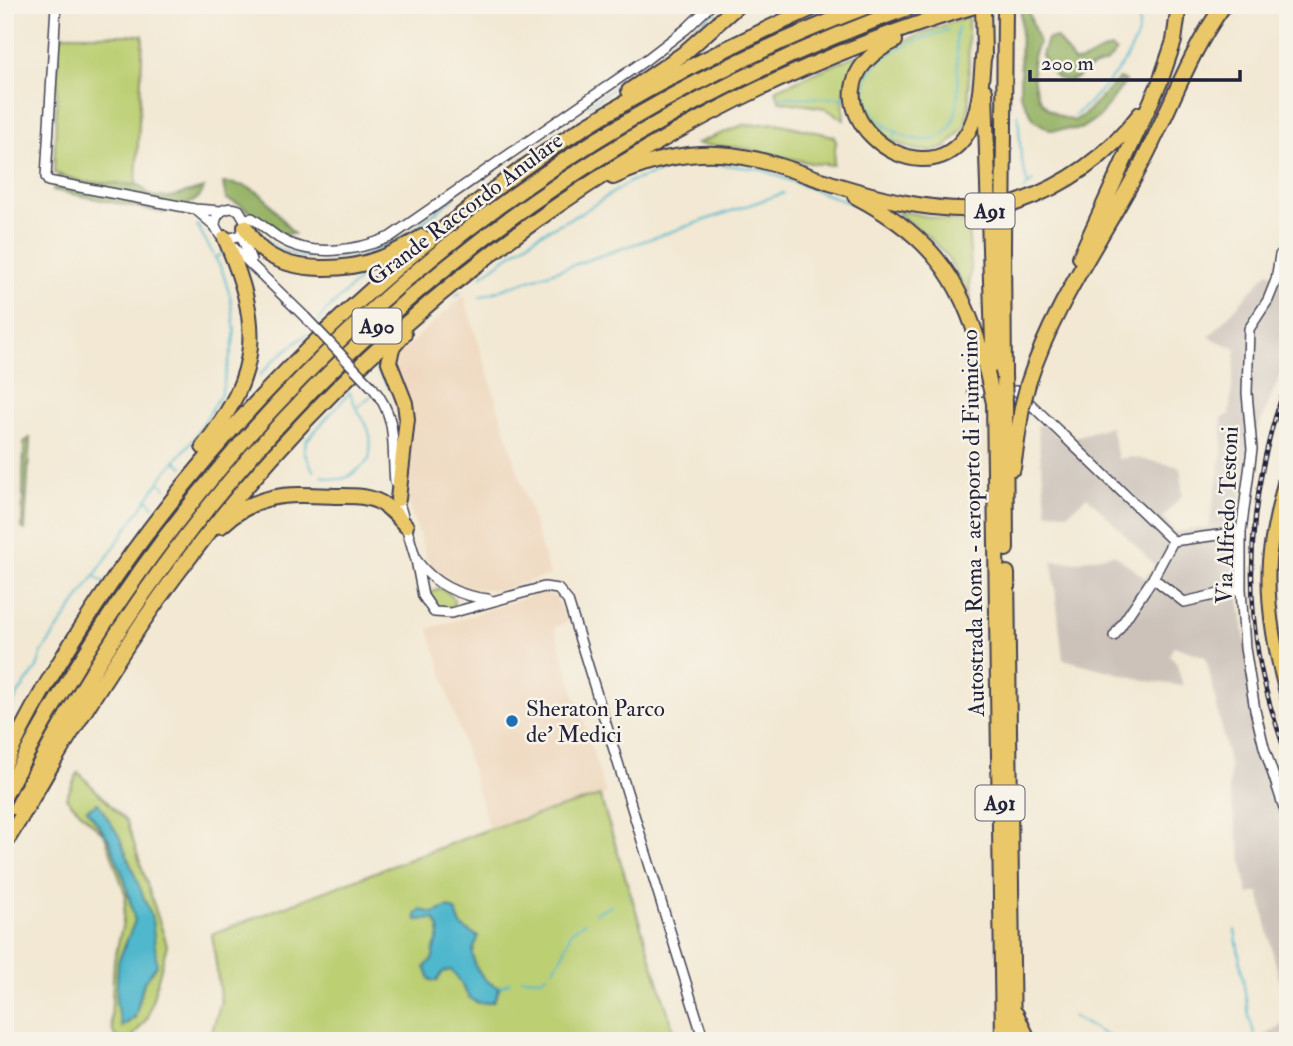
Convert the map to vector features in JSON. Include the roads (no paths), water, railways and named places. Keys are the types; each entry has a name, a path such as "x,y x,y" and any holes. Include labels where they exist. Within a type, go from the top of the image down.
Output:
{"highway":[{"path":"554,148 586,121 683,54 738,5"},
{"name":"Grande Raccordo Anulare","path":"5,764 33,707 61,660 108,587 152,526 222,438 299,355 365,293 460,215 584,127 705,59 819,5"},
{"name":"Grande Raccordo Anulare","path":"5,795 80,660 121,597 177,520 270,410 374,307 446,246 518,193 647,109 776,45 871,5"},
{"name":"Grande Raccordo Anulare","path":"5,831 76,698 161,568 208,506 273,429 386,318 516,213 619,145 722,88 784,58 916,5"},
{"path":"1006,560 1014,457 1028,384 1081,254 1165,71 1180,5"},
{"path":"1067,291 1081,272 1135,176 1197,49 1224,5"},
{"name":"Autostrada Roma - aeroporto di Fiumicino","path":"995,374 1003,248 1005,8"},
{"path":"978,9 890,43 864,63 857,75 854,97 867,133 883,147 909,157 936,157 953,148 968,132 974,117 984,48"},
{"path":"5,843 109,671 177,573 225,510 287,438 396,331 467,271 540,216 664,137 813,66 886,36 978,9"},
{"name":"Autostrada Roma - aeroporto di Fiumicino","path":"978,9 984,48 995,374 999,403 1006,560 1007,1001 1003,1041"},
{"path":"1016,203 1057,186 1086,169 1106,152 1142,111 1165,71"},
{"path":"540,216 595,185 648,162 700,154 722,154 760,160 832,184 924,207 977,209"},
{"path":"832,184 891,216 936,256 965,301 995,374"},
{"path":"244,227 253,241 267,254 279,260 309,266 341,266 365,263 385,256 460,215"},
{"path":"152,526 177,480 233,405 245,377 250,351 250,308 241,276 225,238"},
{"path":"398,499 407,419 403,398 391,370 391,352 400,338 467,271"},
{"name":"Autostrada Roma - aeroporto di Fiumicino","path":"999,403 1007,1001 1013,1041"},
{"path":"177,573 229,519 251,504 276,496 292,494 370,498 383,503 406,526"},
{"path":"994,1041 1007,1001"},
{"path":"1007,1001 1029,1041"}],"main road":[{"path":"1288,466 1271,546 1269,579 1277,645 1288,699"}],"street":[{"path":"56,5 46,177 48,181 195,209 221,211"},
{"path":"225,238 233,239 252,218 280,239 318,251 377,243 390,237 647,59 686,29 711,5"},
{"path":"215,226 221,211 226,208 236,209 244,227 246,250 256,267"},
{"path":"195,209 256,267 373,388 385,405 393,423 394,473 398,499 425,600 436,613 451,613 549,586 558,589 568,601 704,1041"},
{"name":"Via Alfredo Testoni","path":"1280,255 1276,280 1268,300 1249,329 1247,393 1252,449 1241,532 1241,589 1245,648 1255,710 1288,820"},
{"path":"972,391 1017,391 1067,442 1173,541"},
{"path":"1173,541 1241,532"},
{"path":"1114,636 1153,578 1173,541"},
{"path":"416,560 429,577 456,591 474,597 494,599"},
{"path":"1153,578 1184,601 1241,589"},
{"path":"425,600 431,587 439,582"},
{"path":"451,613 457,604 456,591"}],"water":[{"path":"98,803 119,836 152,918 157,965 144,982 135,1017 122,1027 116,1002 118,962 135,921 125,881 109,840 87,809"},
{"path":"448,907 456,911 463,927 478,936 473,958 485,979 500,987 494,1001 484,1003 471,999 451,970 443,972 437,981 430,980 425,967 433,958 439,935 438,925 434,919 417,920 416,915 420,910 434,913"}],"waterway":[{"path":"587,106 659,58 722,5"},
{"path":"1072,117 1104,87 1133,45 1139,20 1132,5"},
{"path":"948,30 912,42 895,51 880,61 867,78 866,96 873,112 886,126 903,136 921,140 938,137 950,127 958,96 958,27"},
{"path":"778,97 847,98"},
{"path":"1018,114 1021,158 1028,185"},
{"path":"878,135 885,125"},
{"path":"891,141 898,131"},
{"path":"481,276 538,235 583,212 631,181 684,165 716,164 759,169 863,208"},
{"path":"1023,190 1033,181"},
{"path":"480,297 784,193"},
{"path":"257,228 265,239 279,250 295,255 323,257 366,252 399,239 455,197"},
{"path":"5,722 18,694 37,668 42,652 165,473 193,440 221,394 235,331 230,296 222,270 197,225"},
{"path":"918,249 952,299 965,331 975,386"},
{"path":"215,258 225,252"},
{"path":"319,321 363,276"},
{"path":"456,296 460,293"},
{"path":"260,375 274,360 307,334"},
{"path":"382,359 374,367 393,392"},
{"path":"314,472 304,452 306,441 350,392 368,429 371,447 369,460 343,479 322,476"},
{"path":"358,406 371,396"},
{"path":"176,461 183,467"},
{"path":"159,482 166,488"},
{"path":"147,499 154,506"},
{"path":"96,577 104,582"},
{"path":"595,913 611,906"},
{"path":"553,970 564,952 571,932 585,922"},
{"path":"1235,930 1249,1017 1257,1041"},
{"path":"522,978 541,979 547,975"},
{"path":"500,987 510,982"},
{"path":"1072,1016 1116,1041"}],"railway":[{"path":"1288,379 1267,447 1252,552 1254,623 1259,658 1288,761"}],"place":[{"name":"Sheraton Parco de' Medici","path":"512,721"}]}
